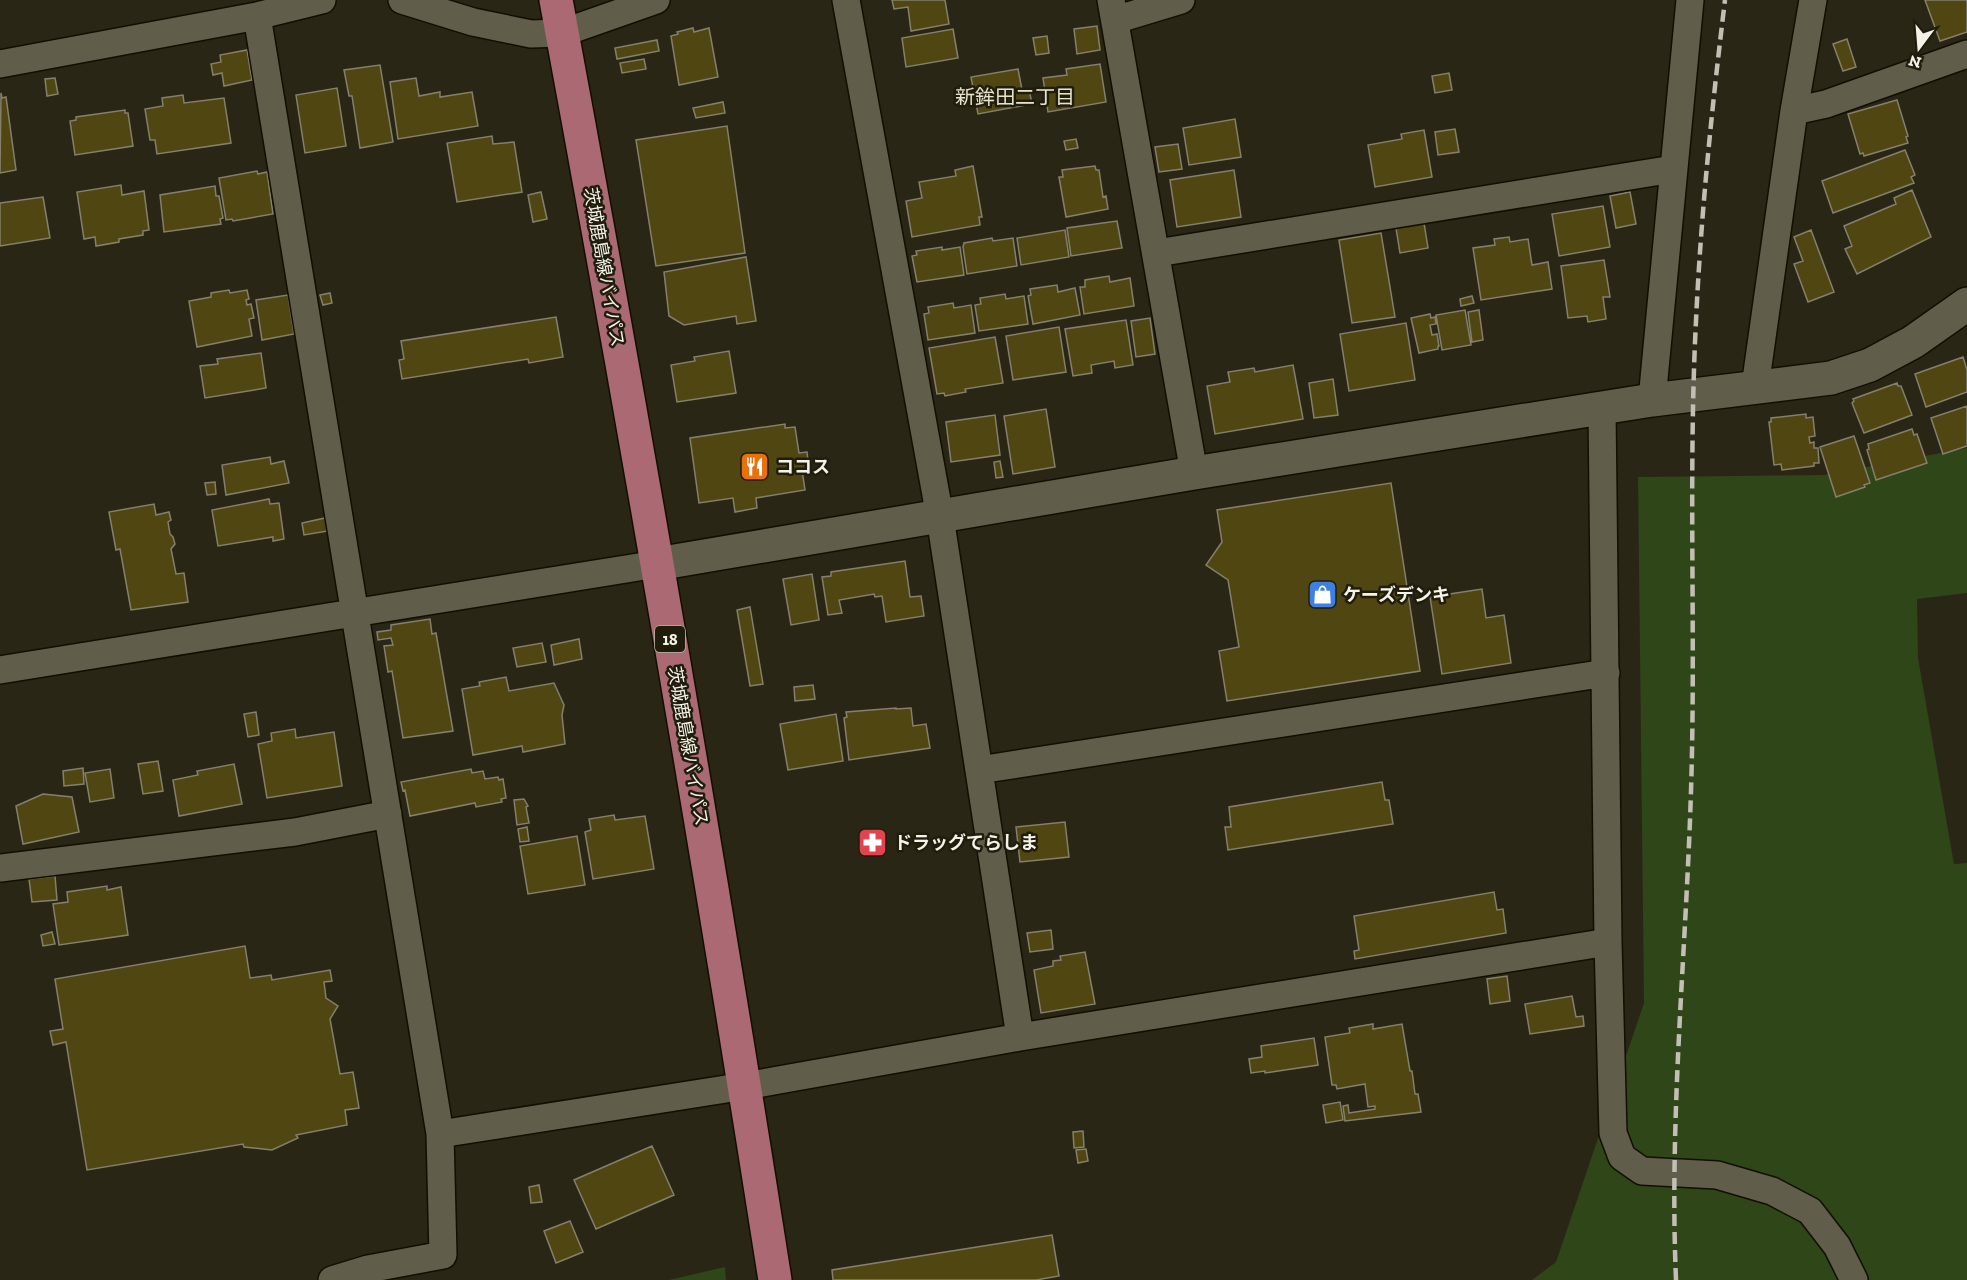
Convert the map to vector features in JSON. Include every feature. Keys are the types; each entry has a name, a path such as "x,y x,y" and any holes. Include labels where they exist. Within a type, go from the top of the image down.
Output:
{"main road":[{"name":"茨城鹿島線バイパス","path":"556,0 657,564 745,1086 775,1280"}],"street":[{"path":"0,64 257,16 322,0"},
{"path":"402,0 473,22 531,34 562,33 656,0"},
{"path":"846,0 940,517 1020,1037"},
{"path":"1180,0 1113,10 1194,473"},
{"path":"1652,400 1672,169 1690,0"},
{"path":"1755,387 1794,111 1813,0"},
{"path":"257,16 440,1134 443,1255 368,1269 332,1280"},
{"path":"1794,111 1826,104 1967,54"},
{"path":"1157,253 1672,169"},
{"path":"0,670 657,564 1194,473 1652,400 1831,378 1870,365 1913,342 1967,304"},
{"path":"1602,408 1608,942 1613,1133 1622,1156 1642,1171 1717,1175 1772,1191 1810,1211 1837,1246 1854,1280"},
{"path":"979,770 1605,673"},
{"path":"0,868 295,832 388,814"},
{"path":"440,1134 745,1086 1020,1037 1608,942"}],"green space":[{"path":"1967,448 1967,593 1917,599 1918,658 1954,864 1967,863 1967,1280 1532,1280 1556,1262 1644,1003 1638,477 1824,475"},
{"path":"725,1267 726,1280 669,1280"}],"building":[{"path":"892,0 945,0 949,24 911,31 908,7 894,9"},
{"path":"1925,0 1967,0 1967,32 1940,41"},
{"path":"1097,26 1100,50 1077,54 1074,29"},
{"path":"693,28 694,32 709,28 718,77 679,85 671,36"},
{"path":"953,29 958,58 906,67 902,38"},
{"path":"1047,36 1049,53 1036,55 1033,38"},
{"path":"1847,39 1856,67 1843,71 1833,44"},
{"path":"657,40 659,51 617,59 615,48"},
{"path":"247,50 252,80 224,86 222,73 213,75 211,64 221,62 220,55"},
{"path":"644,59 646,69 622,73 620,63"},
{"path":"1100,64 1106,102 1048,112 1043,78 1067,75 1066,69"},
{"path":"380,65 393,142 360,148 352,96 349,96 344,70"},
{"path":"1018,69 1022,90 1029,89 1032,104 978,114 971,77"},
{"path":"1449,73 1452,90 1435,93 1432,76"},
{"path":"55,78 58,94 47,96 45,79"},
{"path":"416,78 419,96 440,92 440,97 472,92 478,126 398,139 390,82"},
{"path":"337,88 346,146 305,153 296,95"},
{"path":"1,93 2,98 6,97 16,170 0,173"},
{"path":"183,95 184,103 224,98 231,143 157,154 155,140 150,140 145,109 163,106 162,98"},
{"path":"1897,100 1908,143 1864,156 1863,153 1860,154 1848,114"},
{"path":"723,102 725,113 696,118 693,108"},
{"path":"125,110 125,113 128,113 133,146 75,155 70,121 76,120 76,117"},
{"path":"1235,119 1241,157 1189,165 1183,128"},
{"path":"727,126 745,253 656,266 636,140"},
{"path":"1455,129 1459,152 1438,155 1435,132"},
{"path":"1424,130 1432,177 1375,187 1368,145 1402,139 1401,134"},
{"path":"492,136 493,144 514,142 522,192 457,202 447,143"},
{"path":"1076,139 1078,148 1066,150 1064,141"},
{"path":"1178,144 1182,169 1159,172 1155,147"},
{"path":"1905,150 1915,175 1911,177 1914,183 1833,213 1822,181"},
{"path":"973,166 982,217 979,217 980,225 912,237 906,201 922,198 919,182 956,176 955,170"},
{"path":"1095,166 1096,170 1099,170 1103,197 1106,196 1108,209 1066,217 1059,177 1063,177 1062,170"},
{"path":"1234,170 1241,217 1177,227 1170,180"},
{"path":"257,171 258,174 267,172 273,214 233,221 232,219 226,220 219,178"},
{"path":"121,185 122,195 144,191 149,230 143,231 143,235 96,246 95,237 84,239 77,192"},
{"path":"215,186 223,218 220,219 221,224 164,232 160,195"},
{"path":"1912,190 1931,237 1857,274 1845,249 1852,246 1844,226 1896,204 1894,198"},
{"path":"541,192 547,219 533,222 528,195"},
{"path":"1630,192 1636,224 1616,228 1610,196"},
{"path":"43,197 50,238 0,246 0,203"},
{"path":"1603,206 1610,247 1559,256 1552,214"},
{"path":"1117,221 1122,248 1071,256 1067,228"},
{"path":"1424,223 1428,248 1400,253 1396,228"},
{"path":"1065,230 1069,257 1021,265 1017,238"},
{"path":"1811,230 1834,292 1808,302 1794,264 1803,261 1794,237"},
{"path":"1381,233 1395,317 1352,323 1339,240"},
{"path":"1509,237 1510,242 1528,239 1532,265 1548,262 1552,289 1481,300 1473,248 1495,245 1494,239"},
{"path":"992,238 993,241 1013,238 1017,266 967,274 964,243"},
{"path":"942,247 942,250 960,247 964,275 917,282 912,256 917,255 916,251"},
{"path":"746,257 756,321 737,324 736,316 684,325 669,316 664,272"},
{"path":"1604,260 1610,297 1603,297 1606,319 1588,322 1587,316 1568,318 1561,266"},
{"path":"1109,276 1110,282 1130,278 1134,306 1084,314 1080,287 1085,287 1085,280"},
{"path":"1057,285 1058,292 1075,288 1080,315 1033,324 1028,296 1031,295 1030,289"},
{"path":"229,290 230,293 247,290 249,299 246,300 247,305 251,304 254,318 249,319 252,336 197,347 189,301 211,297 211,293"},
{"path":"330,293 332,303 323,305 320,295"},
{"path":"1005,294 1006,299 1024,296 1028,324 979,331 975,305 981,304 980,298"},
{"path":"288,295 294,334 262,340 256,300"},
{"path":"1472,296 1474,303 1461,306 1460,299"},
{"path":"953,303 954,308 971,305 975,333 928,340 924,314 929,313 928,307"},
{"path":"1465,310 1471,345 1442,350 1436,315"},
{"path":"1479,310 1483,340 1472,342 1468,312"},
{"path":"1430,314 1431,318 1435,317 1436,324 1430,325 1432,335 1437,334 1439,346 1438,349 1419,353 1411,318"},
{"path":"556,317 563,357 529,363 528,359 402,379 399,360 404,359 401,341"},
{"path":"1150,318 1155,354 1136,357 1131,321"},
{"path":"1126,320 1133,365 1115,368 1114,361 1091,365 1092,373 1073,376 1065,329"},
{"path":"1406,323 1415,380 1349,391 1340,334"},
{"path":"1059,327 1066,372 1013,380 1006,336"},
{"path":"995,337 1003,383 965,389 966,392 945,396 944,393 937,394 929,348"},
{"path":"729,351 736,393 677,402 671,365 695,361 694,357"},
{"path":"261,353 266,388 205,398 200,366 218,364 217,359"},
{"path":"1963,357 1967,370 1967,392 1926,407 1915,374"},
{"path":"1293,365 1303,419 1215,434 1207,386 1230,382 1228,372 1254,368 1255,372"},
{"path":"1333,379 1338,415 1314,418 1309,383"},
{"path":"1897,383 1901,386 1912,415 1864,433 1852,403 1853,399"},
{"path":"1967,406 1967,446 1943,454 1931,418"},
{"path":"1046,409 1055,467 1013,474 1004,416"},
{"path":"1806,414 1806,418 1813,417 1815,436 1809,437 1810,443 1814,442 1814,448 1818,448 1819,463 1814,463 1814,466 1782,470 1781,464 1774,465 1769,422 1771,418"},
{"path":"995,415 1000,455 951,462 946,422"},
{"path":"785,424 785,428 795,427 799,453 807,452 809,469 802,470 805,490 756,498 757,508 735,512 733,498 699,503 690,438"},
{"path":"1912,429 1914,435 1917,434 1927,463 1876,480 1867,450 1869,449 1868,444"},
{"path":"1854,436 1870,483 1836,497 1820,447"},
{"path":"270,457 271,464 284,461 289,483 226,495 222,465"},
{"path":"1000,461 1003,477 996,478 994,462"},
{"path":"215,482 216,494 207,495 205,483"},
{"path":"1391,483 1420,671 1227,701 1219,651 1239,647 1228,580 1206,565 1222,542 1217,510"},
{"path":"269,499 270,504 279,503 284,539 273,541 273,537 218,546 212,510"},
{"path":"154,504 156,515 169,512 170,534 175,544 171,549 176,574 184,573 188,602 131,610 120,549 116,550 109,512"},
{"path":"325,518 328,531 304,535 302,523"},
{"path":"905,561 910,597 921,596 924,616 886,622 882,596 875,597 874,594 839,600 842,613 828,615 822,577 831,576 831,572"},
{"path":"812,574 819,620 791,625 783,579"},
{"path":"1482,589 1486,618 1504,615 1511,663 1442,674 1430,597"},
{"path":"750,607 763,684 750,686 737,610"},
{"path":"430,619 432,634 436,633 453,731 403,738 392,671 388,672 384,646 393,645 391,638 378,640 377,632 391,630 391,625"},
{"path":"579,639 582,659 554,665 551,645"},
{"path":"542,643 546,662 517,667 513,648"},
{"path":"506,677 509,691 554,683 564,705 562,715 565,744 523,752 522,746 473,755 462,689 480,686 479,682"},
{"path":"813,685 815,699 795,701 794,687"},
{"path":"911,708 913,726 926,724 930,748 849,760 844,718 847,717 846,712"},
{"path":"256,712 259,735 248,737 244,714"},
{"path":"836,714 843,761 788,770 780,724"},
{"path":"295,729 296,738 334,732 342,786 267,798 258,744 272,741 271,733"},
{"path":"158,761 163,791 143,794 138,764"},
{"path":"234,764 242,804 179,816 173,780 198,775 197,771"},
{"path":"83,768 84,784 64,786 63,771"},
{"path":"110,769 114,798 90,802 85,773"},
{"path":"471,769 472,773 483,771 485,779 498,777 499,780 503,779 506,798 501,799 502,802 476,807 475,803 410,816 405,790 403,791 401,782"},
{"path":"1382,782 1385,800 1389,800 1393,824 1228,850 1225,827 1231,827 1229,807"},
{"path":"43,794 72,797 79,832 23,844 16,806"},
{"path":"524,799 528,806 526,807 529,823 517,825 514,800"},
{"path":"614,815 615,820 645,816 654,869 593,879 585,832 591,830 589,819"},
{"path":"1065,822 1069,857 1020,862 1016,827"},
{"path":"527,827 529,841 520,842 518,829"},
{"path":"577,836 585,885 528,894 520,846"},
{"path":"55,876 57,900 32,902 29,879"},
{"path":"107,886 107,890 121,887 128,935 59,945 53,904 68,902 67,892"},
{"path":"1494,892 1497,910 1503,909 1506,933 1355,959 1354,951 1359,950 1354,916"},
{"path":"1051,930 1053,949 1030,952 1027,933"},
{"path":"52,932 55,944 43,946 41,935"},
{"path":"245,946 250,978 271,975 272,980 330,970 332,981 324,982 326,998 338,1006 330,1019 340,1074 353,1072 359,1108 345,1110 347,1125 296,1135 298,1138 272,1150 244,1147 243,1144 87,1170 66,1042 53,1045 50,1031 63,1029 55,979"},
{"path":"1085,952 1095,1004 1041,1013 1034,970 1053,966 1053,961 1061,960 1060,956"},
{"path":"1507,976 1510,1001 1490,1004 1487,979"},
{"path":"1572,996 1576,1017 1583,1016 1584,1026 1530,1034 1525,1004"},
{"path":"1373,1024 1373,1029 1402,1024 1410,1071 1412,1071 1415,1094 1418,1094 1421,1112 1345,1121 1343,1106 1348,1105 1349,1113 1375,1109 1375,1106 1368,1107 1365,1084 1337,1089 1336,1085 1332,1085 1325,1037 1350,1033 1349,1028"},
{"path":"1314,1038 1318,1065 1251,1073 1249,1059 1262,1057 1261,1046"},
{"path":"1340,1102 1343,1120 1326,1123 1323,1105"},
{"path":"1083,1131 1084,1147 1074,1148 1073,1132"},
{"path":"652,1146 674,1195 596,1229 574,1180"},
{"path":"1086,1149 1088,1161 1078,1163 1076,1150"},
{"path":"539,1185 542,1202 531,1203 529,1187"},
{"path":"570,1221 583,1252 556,1263 544,1231"},
{"path":"1052,1235 1059,1276 1036,1280 833,1280 832,1270"}],"railway":[{"path":"1676,1280 1674,1219 1676,1097 1691,791 1694,380 1704,200 1725,0"}],"place":[{"name":"ココス","path":"755,467"},
{"name":"ケーズデンキ","path":"1322,595"},
{"name":"ドラッグてらしま","path":"873,843"}],"district":[{"name":"新鉾田二丁目","path":"1015,97"}]}
